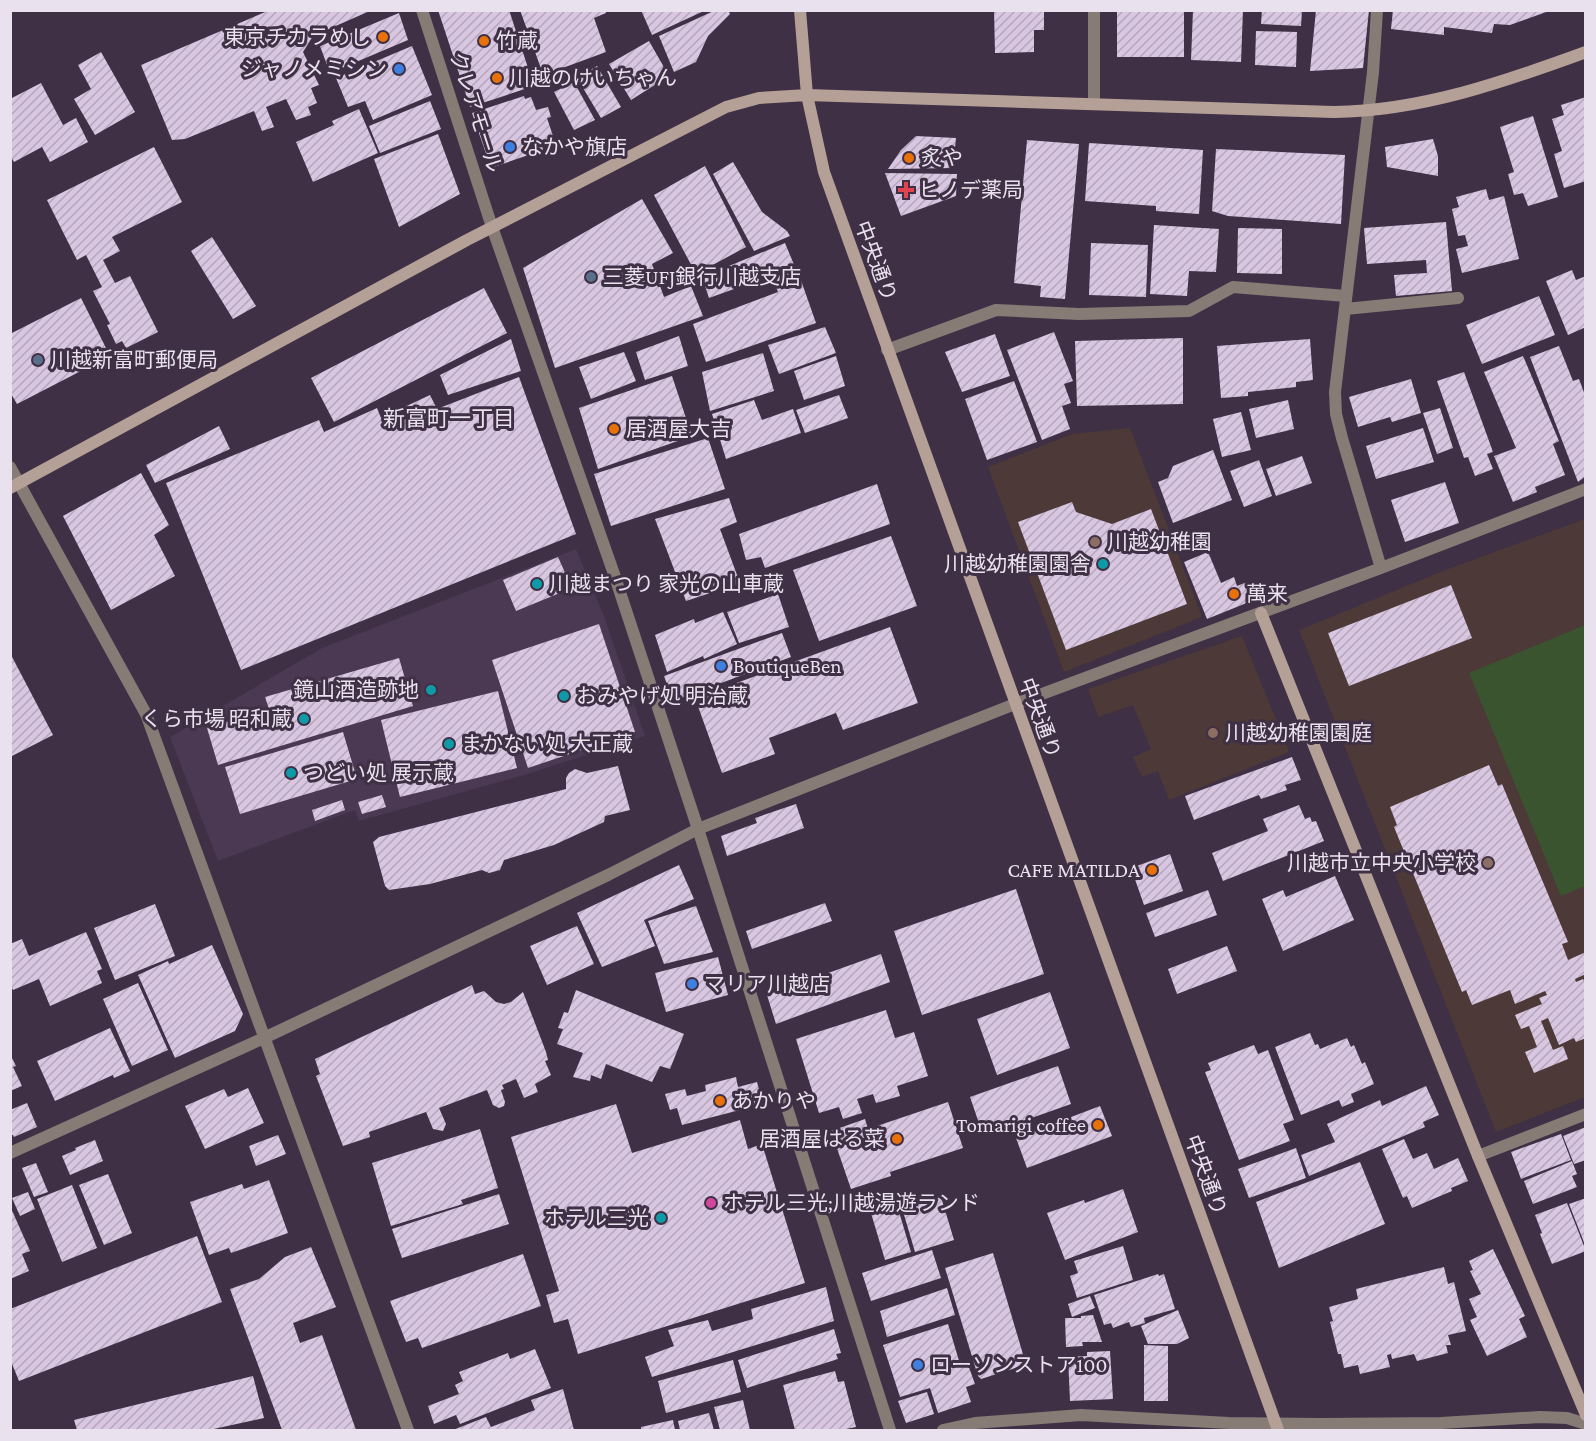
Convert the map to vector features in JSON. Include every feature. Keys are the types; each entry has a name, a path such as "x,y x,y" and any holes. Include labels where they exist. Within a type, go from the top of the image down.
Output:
{"street":[{"name":"クレアモール","path":"422,10 492,227 614,574 698,829 890,1431"},
{"name":"中央通り","path":"800,10 807,95 824,172 1276,1427"},
{"path":"1094,10 1094,104"},
{"path":"1377,10 1373,72 1335,392 1336,414 1381,568"},
{"path":"15,485 492,227 721,108 759,98 807,95 1368,111 1453,95 1511,79 1586,52"},
{"path":"887,350 996,310 1079,314 1189,310 1233,287 1345,302 1458,298"},
{"path":"10,467 15,485 146,714 408,1431"},
{"path":"10,1154 264,1038 608,875 698,829 1015,704 1586,489"},
{"path":"1261,613 1478,1156 1586,1415"},
{"path":"1478,1156 1586,1114"},
{"path":"943,1431 975,1423 1081,1415 1276,1427 1540,1417 1568,1418 1586,1424"}],"shaded area":[{"name":"川越幼稚園","path":"1130,428 1202,617 1064,672 988,467 1072,434"},
{"name":"川越市立中央小学校","path":"1585,519 1585,1097 1496,1132 1299,630 1448,569"},
{"path":"576,549 604,616 645,736 528,774 359,821 355,810 218,861 170,737 322,648"},
{"name":"川越幼稚園園庭","path":"1242,636 1289,752 1169,800 1158,771 1142,777 1133,757 1151,749 1133,705 1098,717 1088,689"}],"green space":[{"path":"1585,625 1585,886 1561,896 1469,673"}],"building":[{"path":"270,10 372,10 313,36 303,52 319,85 311,88 317,103 308,107 311,115 296,120 286,99 266,107 274,127 262,131 254,111 185,139 172,140 141,65"},
{"path":"438,10 509,10 534,86 470,107"},
{"path":"520,10 605,10 606,13 594,18 606,52 549,73 550,75 544,77"},
{"path":"641,10 706,10 652,35"},
{"path":"716,10 728,10 730,14 708,36 696,62 674,72 659,36"},
{"path":"994,10 1044,10 1044,30 1034,30 1034,52 995,53"},
{"path":"1117,10 1184,10 1184,57 1117,57"},
{"path":"1193,10 1243,10 1241,62 1191,60"},
{"path":"1262,10 1302,10 1301,26 1261,24"},
{"path":"1316,10 1369,10 1363,68 1310,71"},
{"path":"1393,10 1549,11 1510,25 1494,24 1492,33 1444,27 1444,35 1391,29"},
{"path":"399,13 408,40 330,73 320,46"},
{"path":"1256,31 1297,32 1296,67 1255,65"},
{"path":"649,41 669,76 631,100 609,64"},
{"path":"412,46 432,95 373,120 365,101 348,107 336,78"},
{"path":"101,52 135,112 95,135 74,99 91,89 78,65"},
{"path":"597,66 621,107 601,118 577,78"},
{"path":"574,82 595,120 574,130 554,92"},
{"path":"41,83 63,125 76,118 88,142 50,162 42,147 14,162 10,155 10,99"},
{"path":"524,96 525,99 531,97 536,110 548,107 551,117 547,118 555,142 542,146 543,150 491,168 472,113"},
{"path":"1586,97 1586,181 1564,188 1554,154 1562,151 1552,119 1564,115 1561,105"},
{"path":"430,101 441,129 380,153 369,126"},
{"path":"359,109 378,153 313,182 296,142 334,125 332,121"},
{"path":"1533,116 1558,197 1528,206 1523,193 1514,195 1508,174 1514,172 1500,127"},
{"path":"438,134 460,194 399,227 374,159"},
{"path":"916,136 956,138 953,168 888,169 901,150"},
{"path":"1433,139 1438,156 1438,176 1387,167 1385,147"},
{"path":"1027,140 1079,144 1065,299 1040,297 1041,286 1014,283"},
{"path":"1089,143 1203,150 1199,214 1156,211 1156,206 1085,201"},
{"path":"154,147 182,202 112,237 120,251 103,260 115,283 130,276 158,332 126,348 122,341 116,344 107,325 110,324 93,291 102,287 86,255 77,260 47,200"},
{"path":"1216,149 1345,155 1341,224 1228,216 1212,211"},
{"path":"733,162 762,212 787,231 790,236 754,251 713,174"},
{"path":"705,166 746,247 696,274 654,195"},
{"path":"885,173 957,174 956,196 901,216"},
{"path":"1486,189 1489,200 1504,196 1519,259 1462,273 1456,249 1468,246 1465,235 1458,236 1452,209 1459,207 1456,197"},
{"name":"三菱UFJ銀行川越支店","path":"642,199 673,253 652,264 664,297 691,286 703,316 555,368 523,268"},
{"path":"1446,222 1452,291 1396,296 1394,275 1427,273 1426,260 1367,264 1364,228"},
{"path":"1154,225 1219,229 1216,272 1189,271 1187,296 1150,294"},
{"path":"1238,228 1282,229 1282,274 1237,273"},
{"path":"212,237 256,306 233,319 191,251"},
{"path":"785,243 795,267 709,298 702,277"},
{"path":"1091,243 1148,245 1146,297 1089,295"},
{"path":"797,269 816,323 706,362 693,324 778,292 773,278"},
{"path":"1572,270 1576,280 1586,276 1586,327 1568,335 1546,281"},
{"path":"484,288 507,333 334,422 311,378"},
{"path":"1539,296 1555,335 1482,364 1466,325"},
{"path":"81,298 110,356 17,404 10,392 10,334"},
{"path":"825,327 836,353 779,374 768,345"},
{"path":"1054,332 1073,381 1064,384 1071,403 1062,406 1070,429 1042,440 1007,350"},
{"path":"995,334 1010,376 962,392 945,352"},
{"path":"679,336 688,366 645,380 636,352"},
{"path":"1183,338 1183,404 1077,406 1075,341"},
{"path":"511,339 521,371 448,395 440,375"},
{"path":"1310,339 1313,380 1296,382 1296,387 1248,392 1248,396 1221,398 1217,346"},
{"path":"1559,346 1573,381 1579,379 1586,398 1586,476 1578,482 1530,357"},
{"path":"624,352 636,381 591,399 579,367"},
{"path":"763,353 774,391 710,411 702,372"},
{"path":"836,356 845,386 804,400 794,371"},
{"path":"1523,356 1559,441 1553,444 1565,475 1535,487 1537,492 1513,502 1494,456 1516,448 1484,372"},
{"path":"1464,372 1493,452 1487,454 1493,469 1475,476 1468,457 1464,458 1437,381"},
{"path":"672,376 692,436 598,469 579,408"},
{"path":"519,377 576,534 241,670 166,483 319,420 324,432 377,408 381,418 430,395 437,409"},
{"path":"1411,379 1421,413 1392,422 1390,417 1358,427 1349,397"},
{"path":"1014,381 1037,442 987,460 965,399"},
{"path":"839,395 848,418 805,433 796,410"},
{"path":"754,400 762,420 793,409 801,433 726,459 712,414"},
{"path":"1288,400 1294,429 1256,438 1249,409"},
{"path":"1440,408 1453,448 1437,454 1423,413"},
{"path":"1241,412 1251,450 1222,457 1213,419"},
{"path":"219,426 230,449 155,483 146,465"},
{"path":"1423,428 1434,462 1376,479 1366,446"},
{"path":"708,438 725,489 611,526 594,474"},
{"path":"1213,450 1232,500 1173,523 1158,482 1168,478 1173,466"},
{"path":"1302,456 1312,483 1276,496 1266,469"},
{"path":"1259,460 1272,496 1244,507 1230,471"},
{"path":"141,473 169,525 154,535 175,576 111,610 63,516"},
{"path":"1445,482 1459,523 1405,542 1391,500"},
{"path":"877,484 890,524 765,568 761,557 746,560 739,534"},
{"path":"729,498 737,522 720,529 740,583 686,601 655,519"},
{"name":"川越幼稚園園舎","path":"1072,502 1076,512 1112,524 1151,509 1187,604 1066,650 1018,522"},
{"path":"891,536 917,606 819,641 793,570"},
{"path":"1208,552 1221,583 1234,577 1237,586 1247,582 1254,600 1207,619 1184,562"},
{"name":"川越まつり 家光の山車蔵","path":"558,557 572,588 516,611 503,580"},
{"path":"1451,585 1472,638 1349,686 1328,633"},
{"path":"778,594 789,627 739,643 727,612"},
{"path":"723,612 737,644 667,672 655,635 694,619 695,623"},
{"name":"おみやげ処 明治蔵","path":"599,624 635,732 528,768 492,660"},
{"path":"890,627 918,703 843,730 836,713 769,738 775,754 722,773 695,698"},
{"path":"782,633 791,657 673,701 664,676"},
{"path":"10,653 53,735 10,757"},
{"name":"くら市場 昭和蔵","path":"399,658 413,706 218,765 207,728 269,709 265,697"},
{"name":"まかない処 大正蔵","path":"498,691 517,768 400,797 381,720"},
{"name":"つどい処 展示蔵","path":"343,732 357,779 240,814 225,767"},
{"path":"1292,757 1301,780 1285,785 1287,790 1261,799 1259,795 1194,820 1185,796"},
{"path":"1489,765 1498,786 1502,784 1568,942 1562,944 1568,960 1586,952 1586,974 1575,979 1576,982 1583,979 1586,984 1586,1038 1576,1042 1574,1038 1559,1045 1548,1018 1541,1021 1553,1050 1563,1046 1568,1059 1534,1073 1525,1052 1537,1047 1529,1026 1521,1029 1515,1015 1542,1004 1539,998 1547,995 1545,991 1515,1004 1510,990 1472,1005 1466,990 1462,992 1394,827 1397,825 1390,807"},
{"path":"618,766 630,810 605,816 604,822 554,845 504,860 500,870 489,873 482,870 430,884 389,890 385,886 373,842 379,837 566,789 566,778 575,769 587,773"},
{"path":"382,795 386,807 362,814 358,802"},
{"path":"342,800 345,810 315,821 312,810"},
{"path":"796,804 804,828 727,856 721,836 757,823 755,818"},
{"path":"1299,805 1305,819 1310,817 1312,822 1316,821 1324,841 1223,881 1212,853 1268,831 1263,819"},
{"path":"1170,854 1183,891 1144,905 1131,868"},
{"path":"679,865 694,899 644,920 655,946 602,967 577,913"},
{"path":"1335,876 1354,920 1283,951 1262,899 1283,890 1286,897"},
{"path":"1016,889 1044,974 922,1015 894,931"},
{"path":"1208,890 1217,915 1155,937 1146,913"},
{"path":"825,903 832,921 752,949 746,931"},
{"path":"155,904 175,956 115,980 94,928"},
{"path":"696,906 713,952 664,964 648,921"},
{"path":"577,926 594,964 547,985 530,946"},
{"path":"86,932 102,969 97,971 102,983 50,1006 39,979 13,990 10,984 10,944 22,939 29,956"},
{"path":"212,945 243,1014 235,1031 175,1058 138,975"},
{"path":"1227,946 1237,971 1177,994 1168,969"},
{"path":"881,954 890,982 776,1024 767,995"},
{"name":"マリア川越店","path":"718,957 728,995 666,1012 655,973"},
{"path":"138,983 168,1050 132,1066 103,999"},
{"path":"472,985 475,994 484,991 496,1002 504,1004 511,1002 523,992 546,1052 548,1060 545,1061 551,1075 535,1084 538,1092 524,1098 516,1079 502,1085 504,1089 501,1090 505,1102 504,1106 499,1108 493,1105 487,1090 439,1108 446,1124 443,1131 433,1129 426,1112 369,1132 370,1137 343,1146 316,1076 320,1074 315,1059"},
{"path":"576,990 684,1034 670,1069 660,1066 652,1082 606,1064 601,1079 591,1075 590,1081 573,1077 583,1053 557,1044 563,1029 558,1028 564,1012 568,1013"},
{"path":"1050,992 1070,1048 997,1075 977,1019"},
{"path":"886,1010 895,1038 914,1032 928,1076 897,1086 900,1096 876,1103 873,1094 857,1099 862,1113 843,1119 839,1107 819,1113 796,1039"},
{"path":"110,1028 130,1071 114,1078 113,1075 55,1101 37,1061"},
{"path":"1310,1033 1315,1045 1318,1044 1320,1049 1347,1038 1351,1047 1354,1045 1362,1064 1365,1062 1374,1084 1351,1094 1354,1102 1342,1107 1339,1100 1301,1115 1275,1047"},
{"path":"1254,1045 1258,1054 1268,1050 1294,1120 1283,1124 1290,1141 1239,1160 1205,1072 1211,1070 1208,1063"},
{"path":"10,1054 22,1086 10,1091"},
{"path":"1058,1066 1071,1104 983,1135 970,1097"},
{"path":"736,1077 738,1087 757,1082 763,1104 682,1125 677,1108 670,1110 665,1094 685,1089 687,1096 706,1091 705,1085"},
{"path":"1426,1086 1439,1115 1423,1122 1425,1127 1309,1176 1301,1155 1335,1142 1327,1124 1380,1100 1382,1106"},
{"path":"248,1088 264,1123 205,1149 185,1106 224,1089 228,1097"},
{"name":"居酒屋はる菜","path":"948,1102 963,1148 890,1172 891,1176 851,1189 831,1131 865,1119 868,1129"},
{"path":"27,1103 37,1127 14,1137 10,1135 10,1110"},
{"name":"ホテル三光","path":"616,1104 632,1153 740,1120 748,1149 762,1144 805,1283 578,1354 568,1319 554,1323 546,1295 559,1291 511,1137"},
{"path":"1100,1106 1112,1136 1027,1168 1016,1138"},
{"path":"1586,1127 1586,1160 1574,1164 1563,1136"},
{"path":"480,1129 498,1188 461,1200 463,1204 391,1226 372,1163"},
{"path":"1561,1134 1571,1160 1521,1179 1511,1152"},
{"path":"278,1135 286,1154 256,1166 249,1146"},
{"path":"1404,1139 1413,1159 1427,1153 1434,1169 1458,1158 1468,1181 1451,1188 1452,1191 1412,1208 1407,1196 1403,1198 1382,1149"},
{"path":"95,1140 103,1161 70,1175 62,1156"},
{"path":"1296,1148 1306,1178 1249,1198 1238,1169"},
{"path":"1572,1161 1577,1174 1572,1176 1577,1187 1533,1204 1524,1181"},
{"path":"1360,1162 1385,1224 1279,1268 1256,1202"},
{"path":"36,1163 48,1192 34,1197 22,1168"},
{"path":"108,1174 132,1233 104,1245 79,1185"},
{"path":"269,1180 288,1233 231,1253 229,1248 209,1255 190,1202 242,1184 244,1189"},
{"path":"72,1185 97,1248 62,1262 37,1199"},
{"path":"1123,1189 1138,1232 1065,1260 1047,1213 1084,1200 1085,1203"},
{"path":"28,1192 35,1209 20,1216 12,1198"},
{"path":"499,1194 509,1224 402,1258 392,1229"},
{"path":"941,1197 954,1240 915,1252 902,1208"},
{"path":"1586,1198 1586,1245 1585,1245 1569,1204"},
{"path":"889,1202 891,1207 897,1205 911,1252 885,1260 871,1213 876,1211 875,1206"},
{"path":"1567,1203 1586,1251 1552,1264 1535,1215"},
{"path":"10,1206 30,1251 22,1254 29,1271 10,1279"},
{"path":"197,1236 222,1302 19,1381 10,1359 10,1309"},
{"path":"1123,1246 1133,1280 1077,1298 1070,1276 1078,1273 1074,1261"},
{"path":"311,1247 336,1307 293,1323 300,1343 322,1335 356,1430 282,1430 230,1289 259,1279 285,1257"},
{"path":"1493,1249 1525,1316 1519,1319 1527,1337 1487,1356 1470,1320 1477,1317 1469,1299 1481,1294 1470,1271 1473,1270 1469,1261"},
{"path":"932,1250 941,1278 871,1301 862,1273"},
{"path":"993,1253 1025,1361 1022,1366 981,1379 978,1376 945,1268"},
{"path":"523,1254 541,1306 422,1348 418,1338 406,1342 390,1301"},
{"path":"1444,1267 1448,1284 1454,1282 1466,1331 1448,1335 1451,1345 1446,1345 1448,1353 1417,1361 1414,1354 1392,1359 1391,1354 1387,1355 1390,1367 1360,1374 1358,1365 1344,1368 1330,1322 1333,1321 1329,1307 1358,1299 1356,1289"},
{"path":"1158,1274 1159,1276 1164,1274 1175,1309 1144,1318 1145,1323 1131,1327 1129,1322 1113,1328 1111,1323 1104,1325 1094,1295"},
{"path":"826,1287 834,1321 652,1377 645,1357 674,1346 668,1330 708,1320 712,1331 753,1319 751,1309"},
{"path":"947,1288 955,1315 887,1337 880,1311"},
{"path":"1090,1296 1095,1308 1072,1317 1068,1304"},
{"path":"1178,1310 1189,1338 1177,1344 1148,1344 1141,1326"},
{"path":"1093,1315 1102,1342 1082,1342 1083,1346 1066,1347 1065,1318"},
{"path":"948,1324 960,1364 967,1362 975,1384 966,1387 971,1402 938,1413 930,1388 900,1397 883,1345"},
{"path":"834,1329 841,1353 836,1354 838,1359 747,1388 738,1360"},
{"path":"1144,1345 1168,1346 1168,1401 1144,1401"},
{"path":"535,1349 551,1388 460,1424 456,1415 434,1424 428,1406 459,1394 455,1385 463,1381 459,1372 508,1353 510,1359"},
{"path":"1110,1351 1113,1399 1070,1401 1068,1357 1087,1356 1087,1352"},
{"path":"733,1360 741,1392 666,1413 658,1381"},
{"path":"835,1371 838,1382 844,1381 856,1427 841,1430 795,1430 783,1385"},
{"path":"253,1376 264,1418 209,1430 77,1430 74,1420"},
{"path":"563,1389 574,1430 453,1430 486,1417 491,1427 535,1410 531,1400"},
{"path":"927,1392 934,1414 906,1423 898,1401"},
{"path":"743,1400 750,1430 720,1430 714,1407"},
{"path":"709,1413 714,1430 680,1430 678,1421"},
{"path":"673,1420 675,1430 641,1430 641,1427"}],"place":[{"name":"東京チカラめし","path":"383,37"},
{"name":"竹蔵","path":"484,41"},
{"name":"ジャノメミシン","path":"399,69"},
{"name":"川越のけいちゃん","path":"497,78"},
{"name":"なかや旗店","path":"510,147"},
{"name":"炙や","path":"909,158"},
{"name":"ヒノデ薬局","path":"906,190"},
{"name":"三菱UFJ銀行川越支店","path":"591,277"},
{"name":"川越新富町郵便局","path":"38,360"},
{"name":"居酒屋大吉","path":"614,429"},
{"name":"川越幼稚園","path":"1095,542"},
{"name":"川越幼稚園園舎","path":"1103,564"},
{"name":"川越まつり 家光の山車蔵","path":"537,584"},
{"name":"萬来","path":"1234,594"},
{"name":"BoutiqueBen","path":"721,666"},
{"name":"鏡山酒造跡地","path":"431,690"},
{"name":"おみやげ処 明治蔵","path":"564,696"},
{"name":"くら市場 昭和蔵","path":"304,719"},
{"name":"川越幼稚園園庭","path":"1213,733"},
{"name":"まかない処 大正蔵","path":"449,744"},
{"name":"つどい処 展示蔵","path":"291,773"},
{"name":"川越市立中央小学校","path":"1488,863"},
{"name":"CAFE MATILDA","path":"1152,870"},
{"name":"マリア川越店","path":"692,984"},
{"name":"あかりや","path":"720,1101"},
{"name":"Tomarigi coffee","path":"1098,1125"},
{"name":"居酒屋はる菜","path":"897,1139"},
{"name":"ホテル三光;川越湯遊ランド","path":"711,1203"},
{"name":"ホテル三光","path":"661,1218"},
{"name":"ローソンストア100","path":"918,1365"}],"district":[{"name":"新富町一丁目","path":"449,418"}]}
